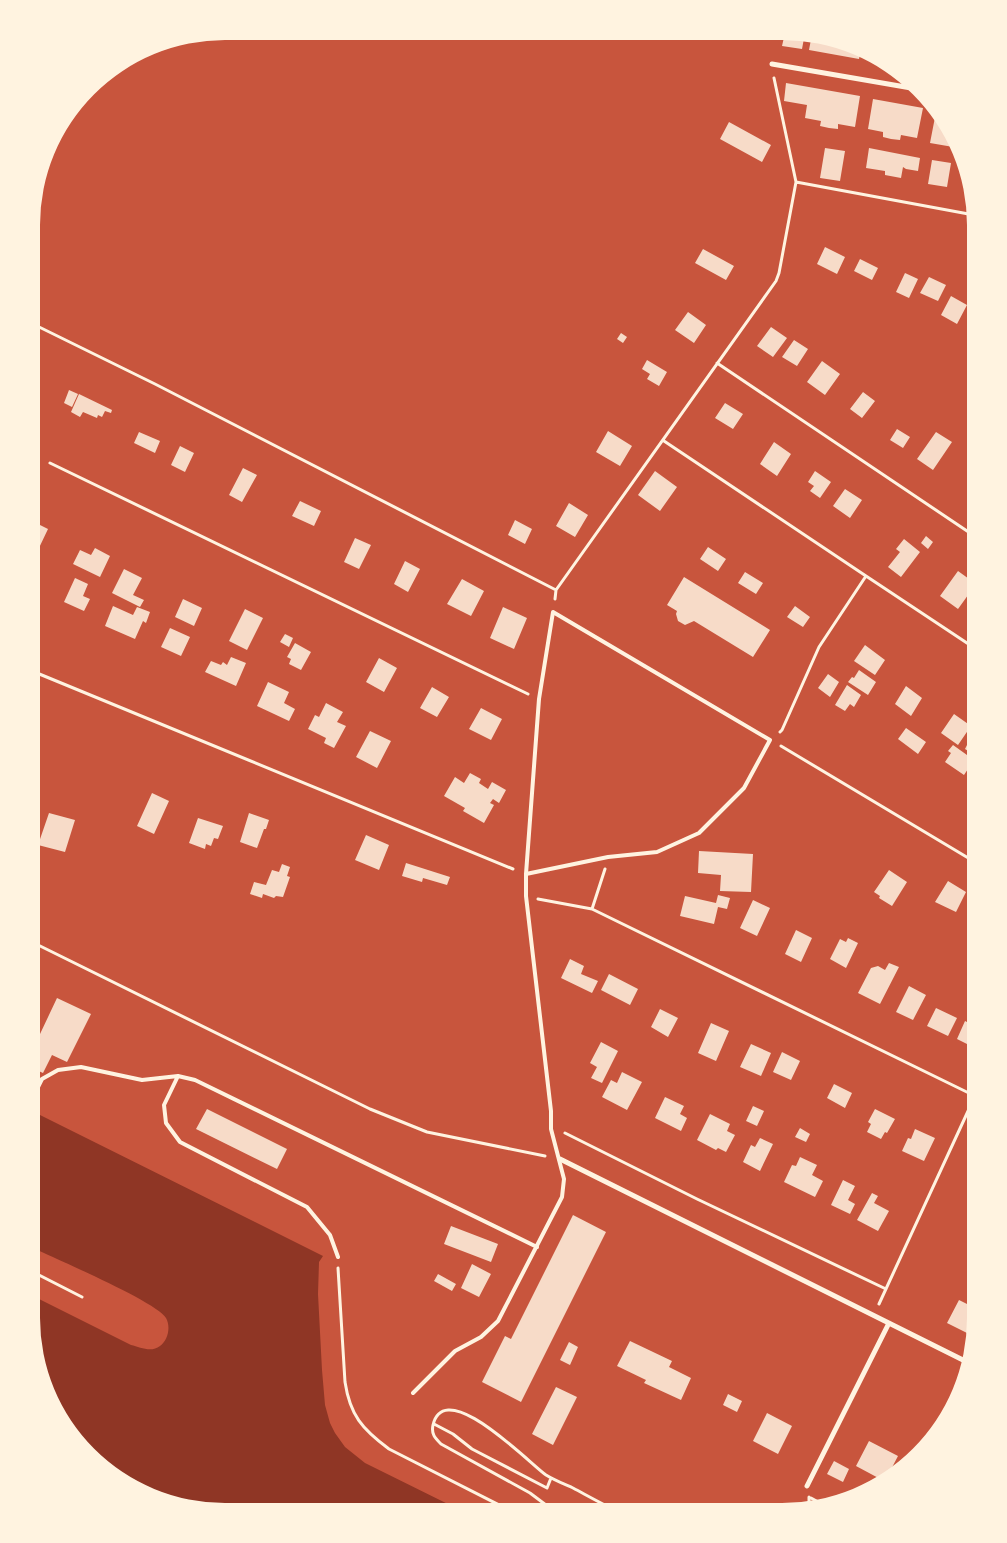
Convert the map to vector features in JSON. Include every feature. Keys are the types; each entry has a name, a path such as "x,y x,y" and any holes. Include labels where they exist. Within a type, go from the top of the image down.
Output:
{"street":[{"path":"772,64 905,87"},
{"path":"560,1160 962,1360"},
{"path":"807,1486 889,1323"}],"lane":[{"path":"414,1393 455,1351 481,1337 498,1321 562,1197 564,1179 551,1129 551,1111 526,896 526,874 540,700 553,612 770,740 744,788 699,833 657,852 608,857 526,874"},
{"path":"40,1082 42,1078 58,1070 81,1067 142,1080 178,1076 195,1080 537,1247"},
{"path":"178,1076 164,1105 166,1122 180,1142 307,1207 330,1234 338,1258"}],"path":[{"path":"553,612 556,590 664,441 776,281 796,182 774,82 772,64"},
{"path":"796,182 967,214"},
{"path":"40,327 155,384 556,590"},
{"path":"717,363 967,531"},
{"path":"664,441 967,643"},
{"path":"50,463 540,700"},
{"path":"866,576 818,647 782,730 770,740 967,857"},
{"path":"40,674 526,874"},
{"path":"592,909 608,857"},
{"path":"526,896 592,909 967,1092"},
{"path":"40,946 370,1109 427,1132 560,1160"},
{"path":"878,1307 967,1113"},
{"path":"551,1129 570,1135 697,1199 886,1289"},
{"path":"338,1258 345,1382 352,1412 360,1424 389,1449 495,1503"},
{"path":"40,1276 82,1297"},
{"path":"543,1503 530,1493 442,1444 432,1432 440,1414 447,1410 457,1410 468,1414 505,1440 551,1478 601,1503"},
{"path":"434,1424 453,1434 472,1449 547,1488 551,1478"},
{"path":"809,1498 813,1500"}],"shaded area":[{"path":"40,1115 323,1256 319,1262 318,1294 325,1405 330,1423 345,1447 365,1463 446,1503 213,1503 177,1497 143,1484 122,1472 94,1449 71,1421 54,1389 46,1366 40,1330 40,1300 131,1345 146,1349 160,1346 167,1337 168,1322 166,1318 159,1311 144,1302 40,1251"}],"building":[{"path":"783,40 803,42 802,49 782,46"},
{"path":"810,43 830,46 859,57 859,59 809,50"},
{"path":"786,83 860,96 855,127 838,124 838,129 829,128 820,126 821,121 805,118 807,105 784,101"},
{"path":"873,99 923,108 917,138 901,135 900,140 891,139 883,137 883,132 868,129"},
{"path":"934,120 950,146 930,143"},
{"path":"729,122 771,145 762,162 720,139"},
{"path":"825,148 845,151 840,181 820,178"},
{"path":"869,148 920,158 918,171 903,167 901,178 885,175 885,171 866,168"},
{"path":"932,160 951,163 947,187 928,184"},
{"path":"825,247 845,257 837,274 817,264"},
{"path":"703,249 734,266 726,280 695,263"},
{"path":"860,259 878,268 872,280 854,271"},
{"path":"905,273 918,279 909,298 896,292"},
{"path":"929,277 946,285 938,301 920,293"},
{"path":"951,296 967,305 957,324 941,315"},
{"path":"688,312 706,325 694,343 675,330"},
{"path":"771,327 787,338 773,357 757,346"},
{"path":"621,333 627,337 623,343 617,339"},
{"path":"794,340 808,349 797,366 782,357"},
{"path":"647,360 667,372 659,386 647,379 650,374 642,369"},
{"path":"822,361 840,374 825,395 807,382"},
{"path":"69,390 78,394 72,407 64,403"},
{"path":"863,392 875,401 862,418 850,409"},
{"path":"79,394 112,410 111,413 105,411 102,417 98,415 97,418 83,412 80,417 71,412"},
{"path":"725,403 743,414 733,429 715,418"},
{"path":"897,429 910,437 903,448 890,440"},
{"path":"608,431 632,446 620,466 596,452"},
{"path":"139,432 160,441 155,453 134,443"},
{"path":"936,432 952,442 933,470 917,459"},
{"path":"774,442 791,454 777,476 760,464"},
{"path":"180,446 194,453 185,472 171,465"},
{"path":"243,468 257,475 242,502 229,495"},
{"path":"655,471 677,487 660,511 638,495"},
{"path":"815,471 831,482 820,498 810,491 814,486 808,482"},
{"path":"845,489 862,500 850,518 833,506"},
{"path":"300,501 321,511 314,526 292,516"},
{"path":"569,503 588,515 575,537 556,526"},
{"path":"515,520 532,529 525,544 508,535"},
{"path":"40,525 48,529 40,546"},
{"path":"926,536 933,542 928,549 921,543"},
{"path":"355,538 371,545 359,569 344,562"},
{"path":"904,539 920,552 901,577 888,567 900,552 896,549"},
{"path":"708,547 726,559 718,571 700,559"},
{"path":"95,548 110,556 100,577 73,564 80,550 91,555"},
{"path":"405,561 420,569 408,592 394,584"},
{"path":"124,569 142,578 133,595 144,600 140,607 112,593"},
{"path":"958,571 967,578 967,596 958,609 940,596"},
{"path":"745,572 763,583 756,594 738,583"},
{"path":"684,577 770,630 753,657 694,621 685,625 678,621 677,611 667,605"},
{"path":"75,578 88,584 83,596 90,599 84,611 64,602"},
{"path":"462,579 484,591 471,616 447,604"},
{"path":"183,599 202,608 194,626 175,617"},
{"path":"113,606 133,615 137,607 150,612 146,623 143,621 135,639 105,626"},
{"path":"795,606 810,617 803,627 787,617"},
{"path":"503,607 527,618 514,649 490,638"},
{"path":"245,609 263,618 247,650 229,641"},
{"path":"170,628 190,637 181,656 161,647"},
{"path":"285,634 293,638 289,647 280,642"},
{"path":"295,643 311,652 301,670 289,664 291,659 287,657"},
{"path":"865,645 885,660 875,675 854,661"},
{"path":"231,657 246,663 236,686 205,672 211,661 221,665 223,662 227,665"},
{"path":"379,658 397,668 384,692 366,682"},
{"path":"859,670 876,682 868,695 848,682 852,677 854,678"},
{"path":"828,674 839,682 830,697 818,688"},
{"path":"268,682 289,692 284,703 295,709 289,721 257,706"},
{"path":"847,685 861,695 854,707 850,704 845,711 835,705"},
{"path":"906,686 922,698 911,716 895,704"},
{"path":"432,687 449,697 437,717 420,708"},
{"path":"326,703 343,712 337,722 346,726 334,748 324,743 326,738 308,729 315,715 319,717"},
{"path":"481,708 502,719 491,740 469,729"},
{"path":"954,714 967,723 967,732 958,745 941,733"},
{"path":"906,728 926,742 918,754 898,739"},
{"path":"370,731 391,741 377,768 356,757"},
{"path":"953,745 967,755 967,770 964,775 945,762 951,753 948,751"},
{"path":"470,773 481,779 479,783 488,789 492,782 506,790 499,803 493,799 490,803 494,805 484,823 463,811 465,808 444,796 455,777 464,783"},
{"path":"152,793 169,801 154,834 137,826"},
{"path":"49,813 75,820 65,852 40,846 40,839"},
{"path":"249,813 269,820 257,848 240,842"},
{"path":"198,818 223,826 218,839 214,838 211,846 206,844 205,849 189,843"},
{"path":"366,835 389,845 379,870 355,860"},
{"path":"699,851 753,854 751,892 720,891 721,875 698,873"},
{"path":"406,863 450,877 447,885 423,878 422,882 402,876"},
{"path":"282,864 290,867 287,876 290,877 283,897 276,896 274,898 263,894 262,898 250,894 254,882 266,885 272,870 279,872"},
{"path":"889,870 907,882 892,906 879,898 880,896 874,892"},
{"path":"948,881 966,892 956,912 935,902"},
{"path":"718,895 730,898 727,909 718,907 714,924 680,916 685,896 716,903"},
{"path":"753,900 770,908 757,936 740,928"},
{"path":"796,930 812,938 801,962 785,954"},
{"path":"848,938 858,943 846,968 830,959 840,939 846,942"},
{"path":"570,959 584,966 581,974 598,981 592,993 561,978"},
{"path":"889,963 899,967 880,1004 858,993 871,968 878,966 885,970"},
{"path":"609,974 638,989 630,1005 601,990"},
{"path":"909,986 926,995 913,1020 896,1012"},
{"path":"57,998 91,1014 67,1062 52,1055 43,1073 40,1072 40,1034"},
{"path":"936,1008 957,1018 948,1036 927,1026"},
{"path":"660,1009 678,1018 668,1037 651,1027"},
{"path":"965,1021 967,1022 967,1044 957,1039"},
{"path":"711,1023 729,1031 716,1061 698,1053"},
{"path":"601,1042 618,1051 602,1083 591,1078 597,1067 590,1063"},
{"path":"751,1044 771,1053 761,1076 740,1067"},
{"path":"782,1052 800,1061 791,1080 773,1072"},
{"path":"622,1072 642,1082 627,1110 602,1097 611,1080 617,1083"},
{"path":"834,1084 852,1093 845,1108 827,1098"},
{"path":"665,1097 684,1106 680,1114 687,1118 681,1131 655,1118"},
{"path":"753,1106 764,1111 757,1126 746,1121"},
{"path":"207,1109 287,1149 277,1169 196,1129"},
{"path":"875,1109 895,1119 881,1139 867,1132 871,1124 868,1122"},
{"path":"710,1114 730,1124 727,1131 735,1135 726,1152 718,1148 716,1150 697,1140"},
{"path":"800,1128 810,1134 806,1142 795,1137"},
{"path":"915,1129 935,1138 924,1161 902,1151 908,1138 911,1139"},
{"path":"760,1138 773,1144 760,1171 743,1162 751,1145 755,1147"},
{"path":"800,1157 817,1165 812,1175 823,1181 815,1197 784,1182 792,1165 796,1166"},
{"path":"843,1180 855,1186 848,1200 855,1204 850,1214 831,1205"},
{"path":"872,1193 878,1196 874,1203 889,1211 878,1231 857,1220"},
{"path":"573,1215 606,1232 521,1402 482,1382 505,1336 511,1339"},
{"path":"451,1226 498,1244 491,1262 444,1244"},
{"path":"472,1264 491,1274 479,1297 461,1288"},
{"path":"438,1274 456,1284 452,1291 434,1281"},
{"path":"959,1300 967,1304 967,1333 947,1323"},
{"path":"630,1341 672,1361 669,1367 691,1378 681,1400 644,1383 646,1380 617,1366"},
{"path":"569,1342 578,1347 570,1365 560,1360"},
{"path":"556,1387 577,1397 553,1445 532,1434"},
{"path":"728,1394 742,1401 737,1412 723,1405"},
{"path":"767,1413 792,1426 778,1454 753,1441"},
{"path":"869,1441 898,1456 893,1466 876,1477 856,1466"},
{"path":"834,1461 849,1469 843,1482 827,1474"}]}
